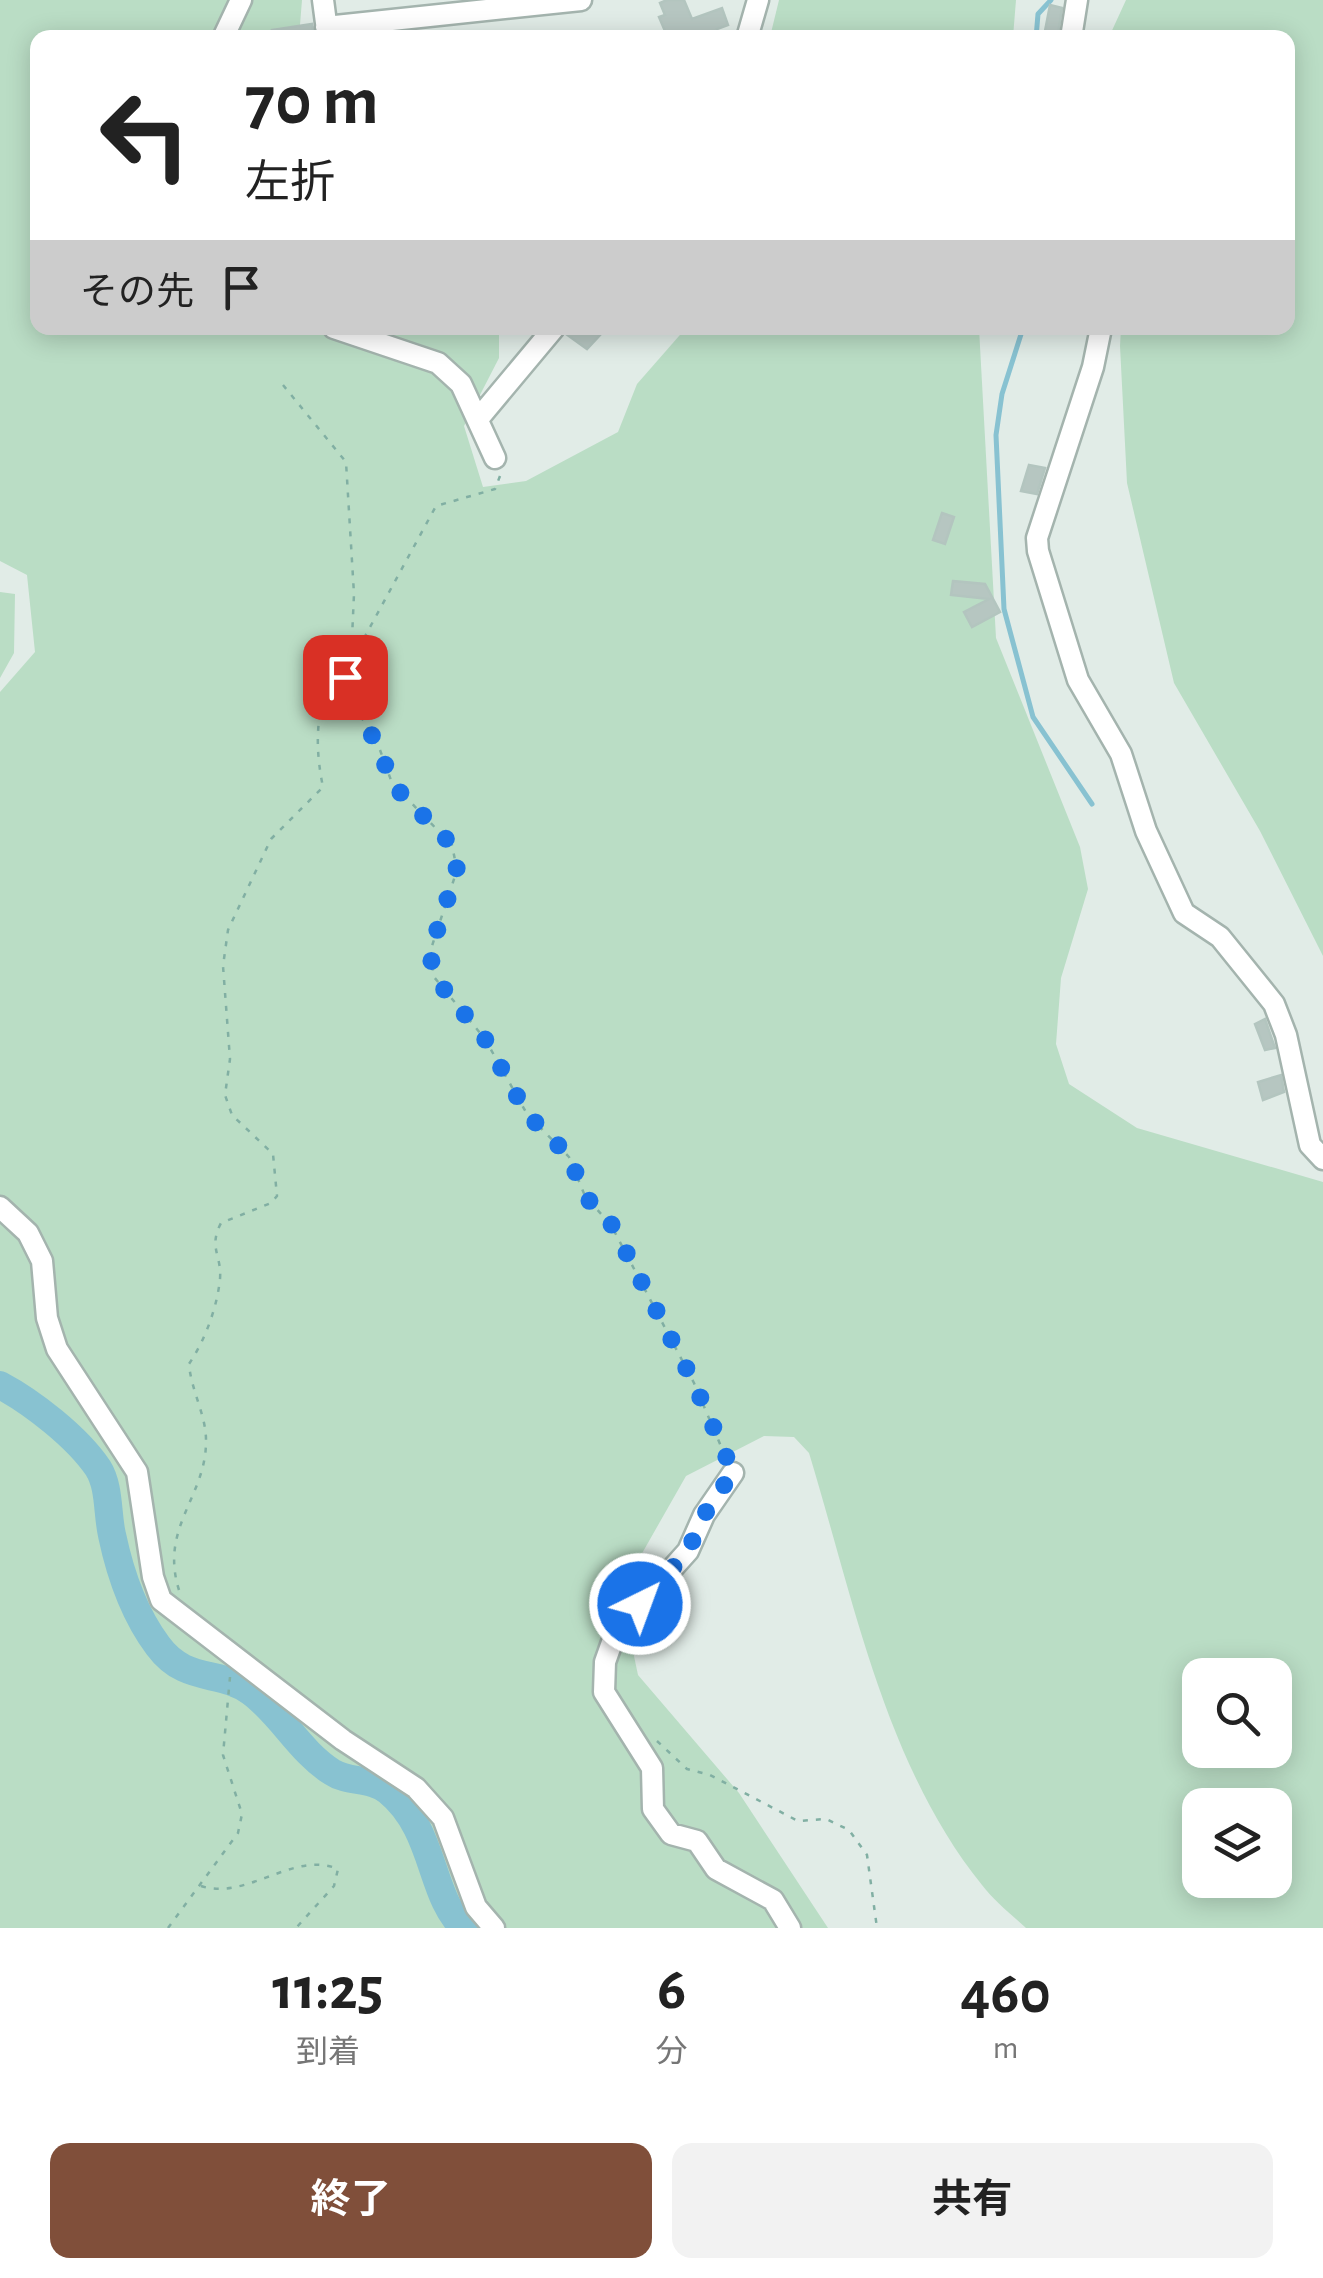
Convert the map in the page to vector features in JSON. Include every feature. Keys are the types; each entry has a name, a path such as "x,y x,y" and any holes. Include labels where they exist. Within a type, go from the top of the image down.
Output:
{"street":[{"path":"227,30 241,0"},
{"path":"323,0 327,30"},
{"path":"343,30 581,0"},
{"path":"749,30 758,0"},
{"path":"1072,30 1077,0"},
{"path":"355,335 438,363 461,384 495,458"},
{"path":"478,419 548,335"},
{"path":"1099,335 1093,368 1037,538 1038,551 1078,680 1121,754 1146,830 1184,913 1220,937 1274,1004 1286,1035 1310,1145 1323,1159"},
{"path":"0,1207 28,1233 42,1261 56,1350 138,1472 152,1577 162,1600 232,1658 416,1788 443,1818 476,1907 494,1928"},
{"path":"733,1472 704,1515 688,1551 616,1630 605,1662 604,1692 652,1768 653,1809 672,1834 696,1841 716,1869 773,1900 790,1928"}],"path":[{"path":"283,385 346,462 354,594 348,649 352,662"},
{"path":"182,1598 174,1574 173,1548 180,1516 201,1473 206,1439 189,1364 203,1342 221,1276 213,1238 220,1223 271,1204 277,1196 273,1154 232,1115 226,1095 230,1059 223,966 228,930 271,839 323,787 316,756 320,705 327,687 345,677 436,506 495,488 501,476 495,458"},
{"path":"345,677 348,692 380,750 392,784 452,845 457,870 430,952 434,977 485,1039 527,1114 569,1156 585,1196 612,1225 694,1383 733,1472"},
{"path":"168,1928 238,1834 242,1814 222,1755 232,1658"},
{"path":"646,1730 688,1769 710,1774 798,1820 826,1819 849,1830 867,1855 877,1928"},
{"path":"200,1885 219,1892 321,1861 338,1868 334,1886 296,1928"}],"green space":[{"path":"0,0 302,0 300,30 30,30 30,335 499,335 499,358 464,426 483,487 526,481 618,432 637,384 680,335 979,335 996,638 1080,847 1088,889 1061,978 1056,1044 1069,1084 1137,1128 1323,1182 1323,1928 1026,1928 982,1885 920,1787 896,1734 857,1621 809,1453 794,1437 764,1436 686,1476 628,1578 627,1623 638,1675 739,1793 828,1928 0,1928 0,692 35,652 27,575 0,561"},
{"path":"779,0 1016,0 1014,30 772,30"},
{"path":"1126,0 1323,0 1323,956 1260,831 1174,683 1127,483 1120,346 1121,335 1295,335 1295,30 1112,30"},
{"path":"0,592 15,594 14,653 0,678"}],"building":[{"path":"684,0 692,19 722,8 728,25 718,30 665,30 659,17 665,15 660,3"},
{"path":"1050,5 1062,8 1059,30 1045,30"},
{"path":"312,24 313,30 272,30"},
{"path":"567,335 600,335 587,349"},
{"path":"1029,465 1045,468 1037,494 1021,491"},
{"path":"942,513 954,517 945,544 933,540"},
{"path":"953,581 985,584 1000,612 972,627 964,612 989,599 951,595"},
{"path":"1265,1019 1275,1048 1265,1050 1255,1024"},
{"path":"1281,1075 1284,1092 1263,1100 1258,1082"}],"waterway":[{"path":"1037,30 1038,14 1051,0"},
{"path":"1021,335 1002,394 996,435 1004,609 1033,717 1092,804"},
{"path":"0,1385 53,1421 98,1468 105,1484 112,1535 124,1578 135,1607 158,1646 180,1666 227,1680 251,1692 332,1772 388,1791 415,1824 444,1899 464,1928"}],"route":[{"path":"345,677 348,692 380,750 392,784 452,845 457,870 430,952 434,977 485,1039 527,1114 569,1156 585,1196 612,1225 694,1383 733,1472 704,1515 688,1551 640,1604"}]}
